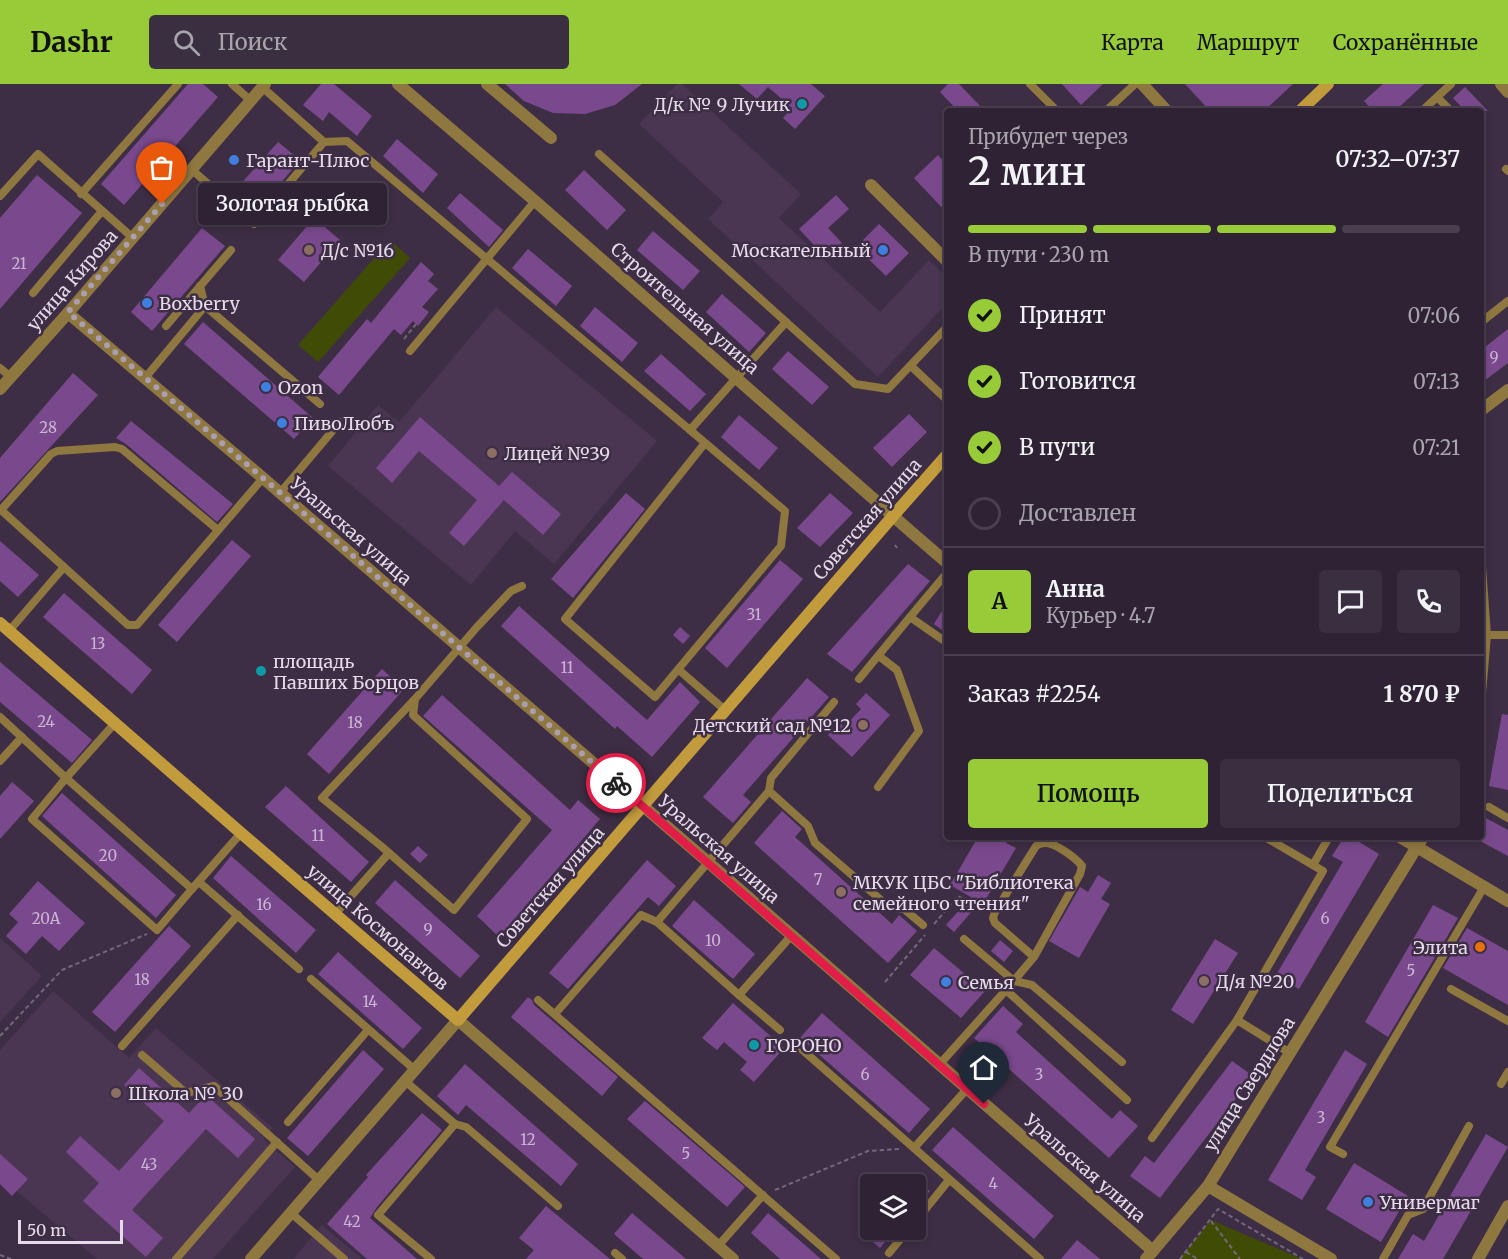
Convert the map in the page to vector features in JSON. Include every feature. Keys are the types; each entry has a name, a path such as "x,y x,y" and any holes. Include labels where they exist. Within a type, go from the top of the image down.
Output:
{"street":[{"name":"Строительная улица","path":"398,84 535,201 944,560"},
{"path":"487,84 551,138"},
{"path":"1142,84 1164,108"},
{"path":"1303,108 1328,84"},
{"path":"1501,84 1508,92"},
{"name":"улица Кирова","path":"0,389 263,86"},
{"path":"871,185 944,258"},
{"name":"Уральская улица","path":"68,312 708,862 967,1089 1149,1255"},
{"path":"1484,408 1508,390"},
{"name":"Советская улица","path":"251,1259 944,458"},
{"path":"1484,621 1484,647"},
{"name":"улица Космонавтов","path":"5,627 733,1259"},
{"path":"1420,842 1508,901"},
{"name":"улица Свердлова","path":"1149,1255 1208,1186 1420,842"},
{"path":"1208,1186 1331,1259"},
{"path":"1478,1259 1508,1206"}],"lane":[{"path":"81,194 178,84"},
{"path":"232,84 250,100"},
{"path":"1030,84 1054,108"},
{"path":"1109,108 1135,84"},
{"path":"1425,108 1451,84"},
{"path":"263,86 324,142 347,141 690,430 785,511 781,546 655,697 565,618 705,443"},
{"path":"1437,97 1448,108"},
{"path":"191,169 254,224 324,142"},
{"path":"0,196 38,154 133,238"},
{"path":"599,154 855,384 888,389 944,330"},
{"path":"410,351 535,201"},
{"path":"33,293 102,211"},
{"path":"166,326 231,250"},
{"path":"200,286 205,306 320,404"},
{"path":"1484,320 1508,301"},
{"path":"145,378 205,306"},
{"path":"690,430 786,322"},
{"path":"911,366 944,397"},
{"path":"0,368 11,377"},
{"path":"280,493 340,422"},
{"path":"218,530 122,449 115,447 51,454 1,508 128,625 137,625 263,478"},
{"path":"5,627 64,567"},
{"path":"859,679 944,576"},
{"path":"415,699 413,715 527,819 454,910 322,798 415,699 511,591 522,586"},
{"path":"910,617 944,641"},
{"path":"1485,635 1508,635"},
{"path":"878,787 919,731 897,670 879,656"},
{"path":"679,670 725,710"},
{"path":"657,922 769,791 771,778 834,702"},
{"path":"0,717 192,889"},
{"path":"115,723 32,819 158,930 241,833"},
{"path":"0,761 22,736"},
{"path":"769,791 808,826 815,843 889,907 903,909 923,925"},
{"path":"1490,807 1508,818"},
{"path":"1152,1138 1237,1020 1323,871 1270,840"},
{"path":"1313,865 1327,840"},
{"path":"939,1065 1034,957 1080,874 1082,866 1077,860 1051,843 1043,842 1036,846 993,918 995,923 1034,957"},
{"path":"335,914 389,853"},
{"path":"199,882 299,969"},
{"path":"1343,1154 1330,1147 1484,887"},
{"path":"122,1046 238,915"},
{"path":"555,1014 641,915 657,922 780,1030"},
{"path":"739,995 791,936"},
{"path":"964,939 1014,981 1032,985 1122,1062"},
{"path":"311,979 415,1070"},
{"path":"1451,989 1508,1021"},
{"path":"1006,990 1127,1100"},
{"path":"538,1000 836,1259"},
{"path":"1237,1020 1290,1053"},
{"path":"288,1122 368,1030"},
{"path":"798,1046 1040,1259"},
{"path":"142,1055 186,1092 214,1086 320,1181"},
{"path":"1501,1084 1508,1072"},
{"path":"405,1081 455,1124 466,1127 558,1206"},
{"path":"914,1148 967,1089"},
{"path":"431,1259 378,1215 455,1124"},
{"path":"1383,1259 1408,1215 1423,1209 1469,1126"},
{"path":"176,1259 277,1142"},
{"path":"926,1208 949,1180"},
{"path":"718,1246 763,1195"},
{"path":"291,1213 344,1259"},
{"path":"889,1253 900,1240"},
{"path":"615,1253 622,1259"}],"path":[{"path":"404,339 416,324"},
{"path":"885,982 958,896 993,918"},
{"path":"0,1036 62,970 158,930"},
{"path":"763,1195 868,1151 914,1148"},
{"path":"1180,1259 1218,1209 1302,1259"},
{"path":"1211,1220 1240,1259"},
{"path":"1186,1252 1198,1259"},
{"path":"0,1255 11,1259"}],"shaded area":[{"path":"677,84 682,84 801,194 779,218 880,312 929,260 944,275 944,306 878,377 708,219 723,202 639,124"},
{"name":"Лицей №39","path":"496,307 657,441 554,564 515,531 471,585 328,466 378,405 399,422"},
{"path":"0,938 42,976 0,1022"},
{"name":"Школа № 30","path":"53,991 129,1058 156,1028 273,1128 263,1139 295,1167 213,1259 97,1259 0,1177 0,1050"},
{"path":"322,1225 362,1259 293,1259"}],"green space":[{"path":"390,240 410,258 318,362 298,345"},
{"path":"1211,1220 1302,1259 1179,1259"}],"building":[{"path":"188,84 203,84 218,97 124,205 101,184"},
{"path":"321,84 334,84 372,116 357,136 329,112 323,121 303,105"},
{"path":"505,84 642,84 615,105 585,114 553,113 524,101"},
{"name":"Д/к № 9 Лучик","path":"739,84 811,84 825,96 795,129 783,118 792,108 768,87 757,99"},
{"path":"948,84 959,84 982,108 955,108 940,92"},
{"path":"1062,84 1103,84 1081,105"},
{"path":"1185,84 1293,84 1267,108 1207,108"},
{"path":"1383,84 1424,84 1398,108 1370,108 1364,101"},
{"path":"1465,87 1488,111 1484,111 1484,108 1462,108 1453,98"},
{"path":"397,139 438,174 423,193 383,156"},
{"path":"278,142 300,160 254,215 230,196"},
{"path":"938,155 944,162 944,210 914,178"},
{"path":"584,170 626,210 607,230 565,190"},
{"path":"37,175 82,213 0,309 0,218"},
{"path":"460,193 503,230 489,247 447,208"},
{"path":"836,195 849,209 828,228 842,243 826,258 799,229"},
{"name":"Д/с №16","path":"314,218 340,240 304,282 278,260"},
{"name":"Москательный","path":"879,224 909,253 886,276 856,247"},
{"path":"202,228 225,246 152,331 131,312"},
{"path":"653,231 700,271 683,290 637,250"},
{"path":"528,249 572,286 556,306 512,268"},
{"path":"421,262 434,274 428,281 438,289 422,307 429,312 418,326 413,321 401,335 394,329 339,395 318,377 367,319 371,323"},
{"path":"722,294 766,333 749,352 706,312"},
{"path":"595,307 638,343 622,362 580,326"},
{"path":"203,322 313,418 294,439 184,344"},
{"path":"1508,329 1508,363 1484,381 1484,348"},
{"path":"788,351 829,387 812,405 772,369"},
{"path":"661,354 706,394 690,411 644,371"},
{"path":"73,373 98,395 0,502 0,458"},
{"path":"909,414 927,432 892,467 873,448"},
{"path":"739,415 778,448 759,470 721,437"},
{"path":"420,417 499,486 512,472 561,514 543,535 504,500 464,546 449,533 477,500 419,451 392,483 376,468"},
{"path":"131,421 233,504 217,522 116,438"},
{"path":"626,493 645,509 573,598 551,579"},
{"path":"830,493 853,513 820,547 797,528"},
{"path":"232,540 251,556 177,642 158,625"},
{"path":"0,541 39,575 18,597 0,581"},
{"path":"780,560 803,579 727,668 705,648"},
{"path":"908,564 930,581 852,672 827,654"},
{"path":"64,593 152,670 132,694 43,617"},
{"path":"519,606 647,720 680,682 700,702 652,757 617,726 615,729 501,626"},
{"path":"944,607 944,632 934,624"},
{"path":"680,627 690,636 683,644 673,635"},
{"path":"0,662 92,740 72,763 0,702"},
{"path":"382,669 404,689 329,774 307,754"},
{"path":"807,678 829,697 743,795 751,802 733,823 703,797"},
{"name":"Детский сад №12","path":"866,693 890,715 852,757 828,735 840,723 844,727 861,709 856,704"},
{"path":"442,695 570,810 578,800 600,819 499,937 477,916 552,830 423,716"},
{"path":"1502,714 1508,715 1508,790 1489,786"},
{"path":"12,782 34,801 0,839 0,796"},
{"path":"286,786 369,862 351,882 265,807"},
{"path":"62,793 176,895 156,918 42,816"},
{"path":"782,811 802,829 795,837 892,924 899,915 917,931 888,963 754,843"},
{"path":"1484,817 1508,830 1508,856 1480,841 1484,840"},
{"path":"976,840 1008,840 1006,843 1016,848 983,904 980,902 954,932 946,925 971,897 950,885"},
{"path":"1342,840 1356,840 1379,854 1299,989 1276,975 1343,862 1332,856"},
{"path":"418,846 428,855 420,863 410,854"},
{"path":"231,856 316,930 296,953 213,878"},
{"path":"647,860 676,886 659,906 648,897 568,989 549,973"},
{"path":"1098,875 1111,883 1101,899 1110,904 1079,958 1049,941 1080,887 1088,892"},
{"path":"395,880 480,956 460,978 375,903"},
{"path":"38,881 85,923 59,951 42,936 26,954 6,936 18,922 9,914"},
{"path":"694,900 755,954 733,979 672,926"},
{"path":"1433,905 1458,918 1388,1037 1365,1022"},
{"path":"169,926 191,946 115,1032 92,1012"},
{"path":"1467,928 1508,951 1508,1005 1443,968"},
{"name":"Д/я №20","path":"1215,939 1238,953 1193,1024 1171,1010"},
{"path":"1000,940 1013,951 1004,962 991,951"},
{"name":"Семья","path":"934,948 985,991 961,1018 910,975"},
{"path":"338,952 422,1028 403,1049 318,974"},
{"path":"528,997 534,1005 618,1077 602,1096 511,1017"},
{"name":"ГОРОНО","path":"733,1003 784,1048 754,1082 740,1070 747,1062 724,1042 717,1050 702,1038"},
{"path":"1003,1006 1023,1024 1016,1032 1112,1119 1120,1110 1138,1126 1109,1158 974,1038"},
{"path":"822,1013 930,1109 909,1133 800,1038"},
{"path":"363,1050 384,1069 308,1156 287,1138"},
{"path":"1345,1050 1367,1064 1305,1170 1316,1177 1302,1200 1268,1180"},
{"path":"1232,1061 1253,1076 1160,1198 1130,1176 1145,1156 1154,1163"},
{"path":"465,1064 578,1164 561,1186 466,1105 458,1115 437,1096"},
{"path":"139,1068 189,1113 206,1095 255,1139 238,1158 206,1129 132,1210 163,1238 146,1257 83,1201 99,1183 66,1152 80,1136 119,1171 164,1121 124,1085"},
{"path":"645,1101 745,1187 727,1207 627,1119"},
{"path":"422,1113 442,1130 370,1218 417,1259 367,1259 327,1224 368,1177 366,1175"},
{"path":"953,1127 1054,1216 1034,1239 932,1150"},
{"path":"1486,1134 1508,1147 1443,1259 1398,1259 1413,1234 1424,1241"},
{"path":"0,1154 28,1179 12,1196 0,1184"},
{"name":"Универмаг","path":"1354,1163 1408,1196 1381,1242 1326,1209"},
{"path":"546,1206 610,1259 526,1259 534,1250 519,1238"},
{"path":"632,1213 686,1259 643,1259 614,1234"},
{"path":"768,1213 821,1259 780,1259 751,1233"},
{"path":"871,1240 887,1240 880,1248"},
{"path":"1077,1240 1100,1259 1061,1259"}],"way so far":[{"path":"162,204 68,312 616,783"}],"place":[{"name":"Д/к № 9 Лучик","path":"802,104"},
{"name":"Гарант-Плюс","path":"234,160"},
{"name":"Золотая рыбка","path":"162,204"},
{"name":"Д/с №16","path":"309,250"},
{"name":"Москательный","path":"883,250"},
{"name":"Boxberry","path":"147,303"},
{"name":"Ozon","path":"266,387"},
{"name":"ПивоЛюбъ","path":"282,423"},
{"name":"Лицей №39","path":"492,453"},
{"name":"площадь Павших Борцов","path":"261,671"},
{"name":"Детский сад №12","path":"863,725"},
{"name":"МКУК ЦБС \"Библиотека семейного чтения\"","path":"841,892"},
{"name":"Элита","path":"1480,947"},
{"name":"Д/я №20","path":"1204,981"},
{"name":"Семья","path":"946,982"},
{"name":"ГОРОНО","path":"754,1045"},
{"name":"Школа № 30","path":"116,1093"},
{"name":"Универмаг","path":"1368,1202"}],"route":[{"path":"616,783 984,1104"}]}
